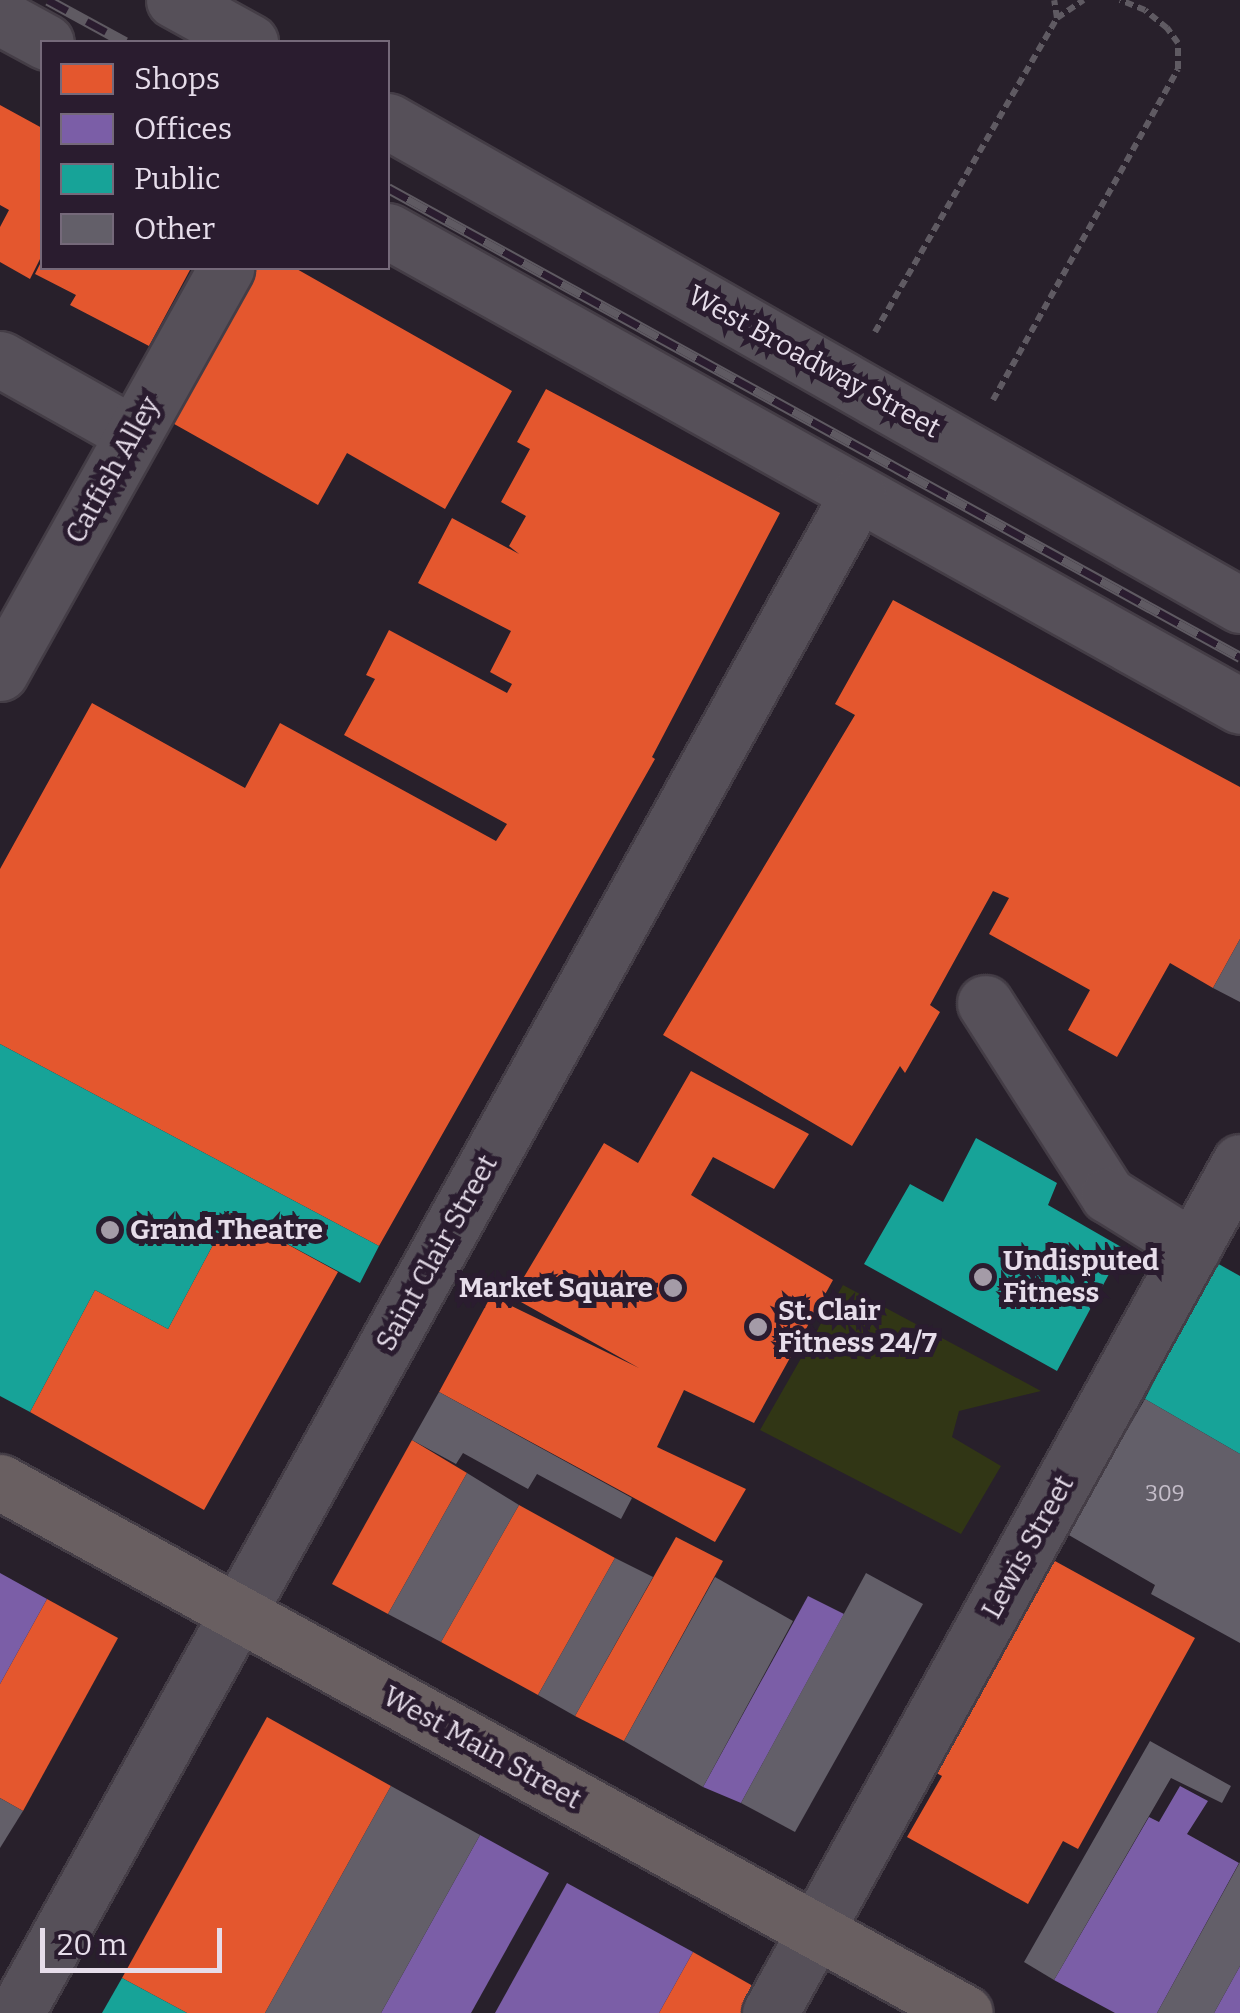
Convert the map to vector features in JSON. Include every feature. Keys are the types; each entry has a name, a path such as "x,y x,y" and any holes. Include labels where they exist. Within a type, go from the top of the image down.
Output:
{"main road":[{"name":"West Main Street","path":"0,1482 965,2013"}],"street":[{"path":"174,0 246,40"},
{"path":"0,17 42,40"},
{"name":"West Broadway Street","path":"390,122 1240,605"},
{"path":"390,233 1240,706"},
{"name":"Catfish Alley","path":"0,673 225,270"},
{"path":"0,359 133,434"},
{"name":"Saint Clair Street","path":"16,2013 858,494"},
{"path":"985,1003 1108,1195 1193,1248"},
{"name":"Lewis Street","path":"770,2013 1240,1162"}],"path":[{"path":"1054,0 1056,18"},
{"path":"869,342 1056,18 1084,0"},
{"path":"990,406 1178,70 1178,43 1167,28 1145,10 1120,0"}],"green space":[{"path":"843,1285 1041,1391 959,1411 952,1437 1001,1466 961,1534 760,1430"}],"building: Shops":[{"path":"0,105 40,127 40,259 30,279 0,262 0,227 9,210 0,205"},
{"path":"40,264 40,270 190,270 149,346 70,305 76,295 35,274"},
{"path":"244,270 299,270 512,391 445,509 347,453 318,505 160,416"},
{"path":"546,389 780,513 652,757 655,759 379,1246 0,1044 0,869 92,703 245,788 280,723 496,841 507,824 344,735 375,679 366,675 389,630 507,693 512,684 490,672 511,631 418,583 452,518 519,554 509,546 526,516 501,502 530,449 517,442"},
{"path":"893,600 1240,787 1240,939 1213,988 1170,963 1117,1057 1068,1030 1090,990 989,934 1009,898 993,891 930,1005 940,1012 905,1073 900,1066 852,1146 663,1035 855,715 835,704"},
{"path":"691,1071 809,1134 774,1189 713,1157 691,1195 833,1280 754,1423 684,1390 657,1447 746,1489 715,1542 439,1392 491,1296 639,1368 512,1297 604,1143 638,1163"},
{"path":"230,1213 338,1272 204,1510 30,1412 95,1290 168,1329"},
{"path":"412,1440 467,1473 388,1614 332,1584"},
{"path":"519,1505 615,1558 538,1695 441,1642"},
{"path":"676,1537 723,1561 624,1741 575,1716"},
{"path":"1044,1555 1195,1638 1078,1849 1063,1841 1028,1904 907,1837 942,1776 927,1768"},
{"path":"47,1599 118,1638 23,1811 0,1798 0,1684"},
{"path":"267,1717 391,1786 265,2013 187,2013 122,1978"},
{"path":"693,1952 760,1990 747,2013 659,2013"}],"building: Offices":[{"path":"0,1573 47,1599 0,1684"},
{"path":"808,1596 844,1614 741,1803 703,1787"},
{"path":"1180,1786 1208,1801 1187,1834 1239,1863 1157,2013 1115,2013 1054,1980 1149,1817 1159,1822"},
{"path":"480,1835 549,1873 471,2013 381,2013"},
{"path":"567,1883 693,1952 659,2013 495,2013"},
{"path":"1240,1966 1240,2013 1214,2013"}],"building: Public":[{"name":"Grand Theatre","path":"0,1044 379,1246 360,1283 230,1213 168,1329 95,1290 30,1412 0,1396"},
{"name":"Undisputed Fitness","path":"976,1138 1057,1183 1048,1205 1123,1248 1057,1371 864,1264 910,1184 943,1202"},
{"path":"1215,1262 1240,1276 1240,1454 1145,1399"},
{"path":"122,1978 187,2013 102,2013"}],"building: Other":[{"path":"1240,939 1240,1002 1213,988"},
{"path":"439,1392 632,1498 621,1519 537,1474 528,1489 463,1453 456,1464 412,1440"},
{"path":"1145,1399 1240,1454 1240,1643 1151,1594 1155,1585 1067,1534"},
{"path":"467,1473 519,1505 441,1642 388,1614"},
{"path":"615,1558 653,1577 575,1716 538,1695"},
{"path":"866,1573 923,1604 795,1832 741,1803"},
{"path":"715,1577 793,1621 703,1787 624,1741"},
{"path":"1150,1741 1231,1786 1222,1803 1171,1778 1054,1980 1024,1962"},
{"path":"391,1786 480,1835 381,2013 265,2013"},
{"path":"0,1798 23,1811 0,1848"},
{"path":"1240,1862 1240,1966 1214,2013 1157,2013"}],"railway":[{"path":"48,0 121,40"},
{"path":"390,189 1240,657"}],"place":[{"name":"Grand Theatre","path":"110,1230"},
{"name":"Undisputed Fitness","path":"983,1277"},
{"name":"Market Square","path":"673,1288"},
{"name":"St. Clair Fitness 24/7","path":"758,1327"}]}
